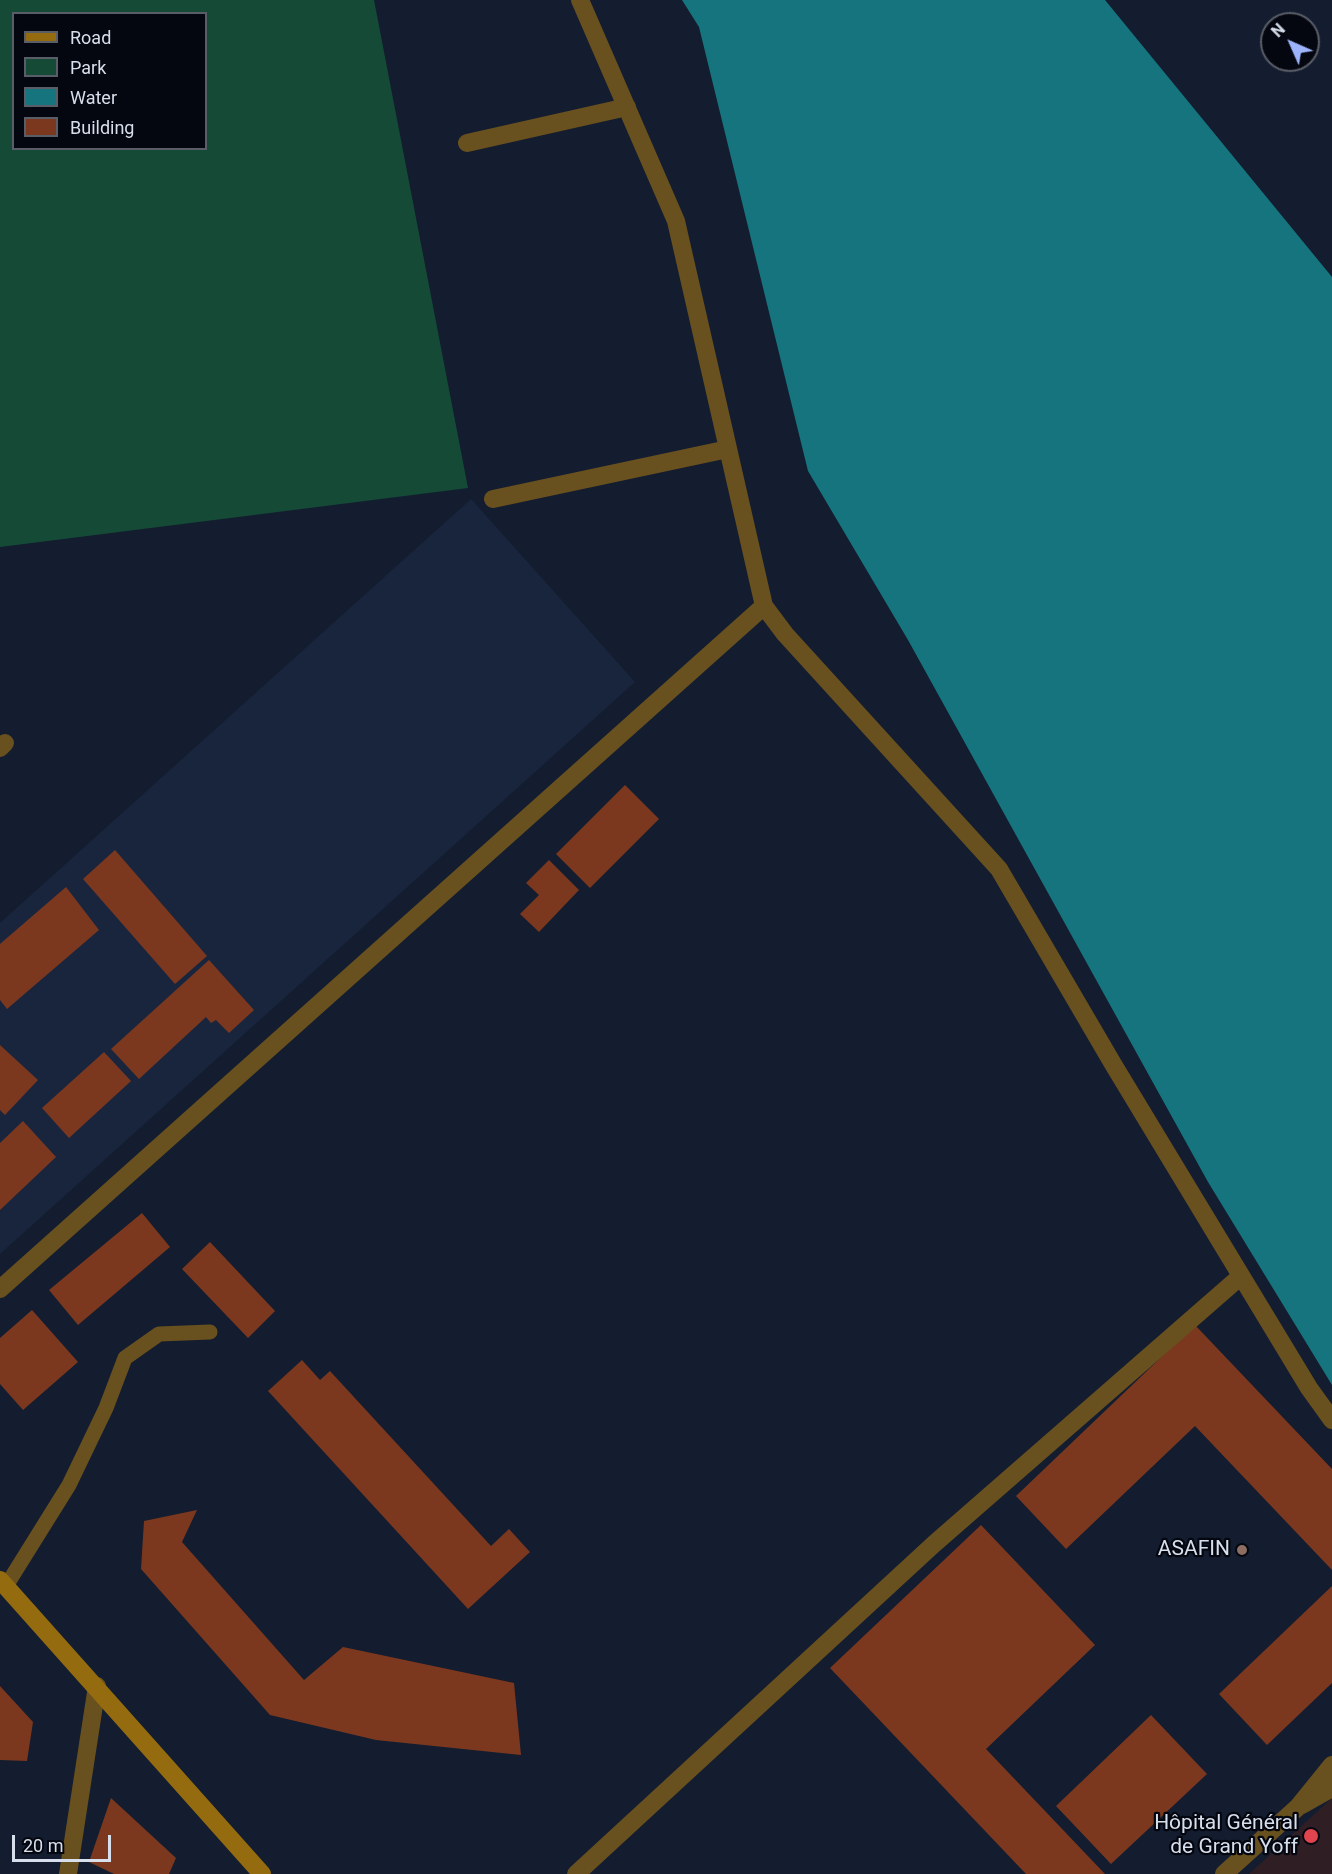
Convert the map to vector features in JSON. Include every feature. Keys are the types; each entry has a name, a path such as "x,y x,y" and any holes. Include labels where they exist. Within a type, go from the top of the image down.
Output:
{"street":[{"path":"580,0 676,221 764,606 784,634 999,869 1309,1389 1332,1420"},
{"path":"467,143 627,107"},
{"path":"493,499 728,449"},
{"path":"0,1289 764,606"},
{"path":"576,1874 934,1544 1241,1276"},
{"path":"3,1583 262,1874"},
{"path":"68,1874 97,1686"},
{"path":"1298,1808 1319,1778 1332,1765"},
{"path":"1224,1874 1298,1808 1332,1788"}],"lane":[{"path":"3,1583 69,1485 106,1408 125,1358 159,1334 210,1332"}],"shaded area":[{"path":"471,499 635,682 0,1254 0,923"},
{"name":"Hôpital Général de Grand Yoff","path":"1332,1798 1332,1874 1249,1874"}],"green space":[{"path":"0,0 374,0 468,488 0,547"}],"water":[{"path":"682,0 1105,0 1332,277 1332,1385 1208,1182 908,640 808,471 699,27"}],"building":[{"path":"625,785 659,819 590,888 556,854"},
{"path":"115,850 207,956 175,984 83,879"},
{"path":"549,860 579,890 539,932 520,914 539,895 526,883"},
{"path":"66,887 99,930 7,1009 0,1000 0,944"},
{"path":"209,960 254,1010 229,1033 216,1020 211,1023 206,1017 139,1079 111,1049"},
{"path":"0,1045 38,1080 5,1115 0,1110"},
{"path":"104,1052 131,1081 69,1138 42,1108"},
{"path":"23,1121 56,1157 0,1210 0,1143"},
{"path":"142,1213 170,1247 78,1325 49,1290"},
{"path":"210,1242 275,1311 248,1338 182,1269"},
{"path":"32,1310 78,1362 23,1410 0,1384 0,1338"},
{"path":"1195,1325 1332,1469 1332,1570 1195,1426 1066,1549 1016,1496"},
{"path":"302,1360 320,1380 330,1371 491,1546 509,1529 530,1552 468,1609 268,1391"},
{"path":"197,1510 182,1542 304,1680 343,1647 514,1683 521,1755 376,1740 270,1715 141,1569 144,1521"},
{"path":"981,1525 1095,1645 986,1749 1105,1874 1026,1874 830,1668"},
{"path":"1332,1586 1332,1683 1267,1745 1219,1694"},
{"path":"0,1686 33,1722 27,1761 0,1760"},
{"path":"1151,1715 1207,1774 1111,1864 1056,1806"},
{"path":"111,1798 176,1858 169,1874 114,1874 89,1862"}],"place":[{"name":"ASAFIN","path":"1242,1550"},
{"name":"Hôpital Général de Grand Yoff","path":"1311,1836"}]}
